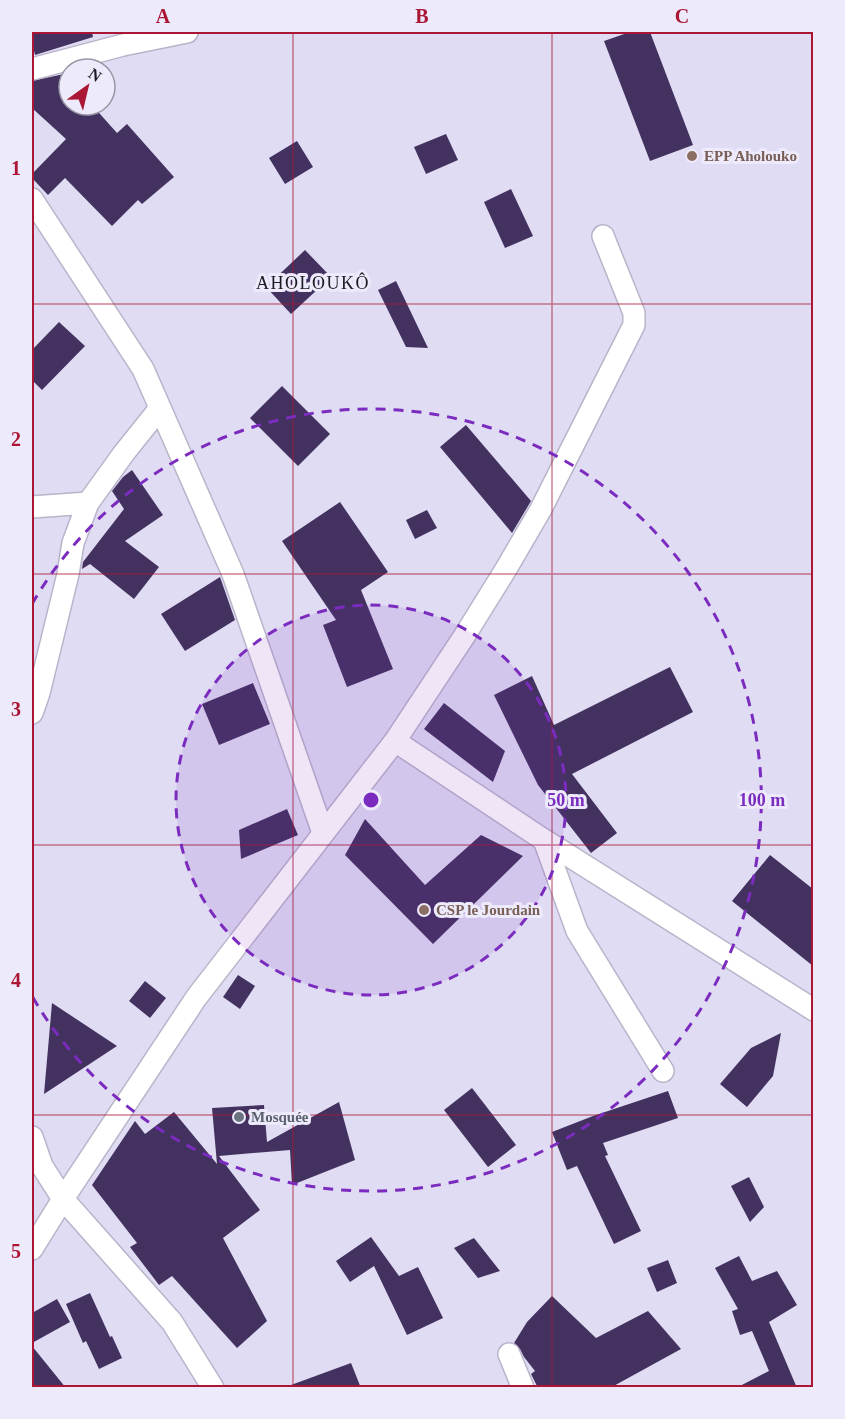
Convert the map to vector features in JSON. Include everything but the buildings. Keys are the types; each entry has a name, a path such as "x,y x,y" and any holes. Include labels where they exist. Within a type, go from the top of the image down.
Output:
{"street":[{"path":"32,69 123,45 188,32"},
{"path":"32,199 143,369 233,574 323,833"},
{"path":"32,1249 196,998 395,741 471,625 541,509 634,325 634,313 603,236"},
{"path":"32,713 74,543 88,503 160,408"},
{"path":"32,507 88,503"},
{"path":"395,741 544,840 813,1010"},
{"path":"544,840 577,931 663,1071"},
{"path":"32,1137 42,1166 63,1199 172,1322 213,1388"},
{"path":"509,1354 523,1388"}],"place":[{"name":"EPP Aholouko","path":"692,156"},
{"name":"CSP le Jourdain","path":"424,910"},
{"name":"Mosquée","path":"239,1117"}],"district":[{"name":"AHOLOUKÔ","path":"313,283"}]}
